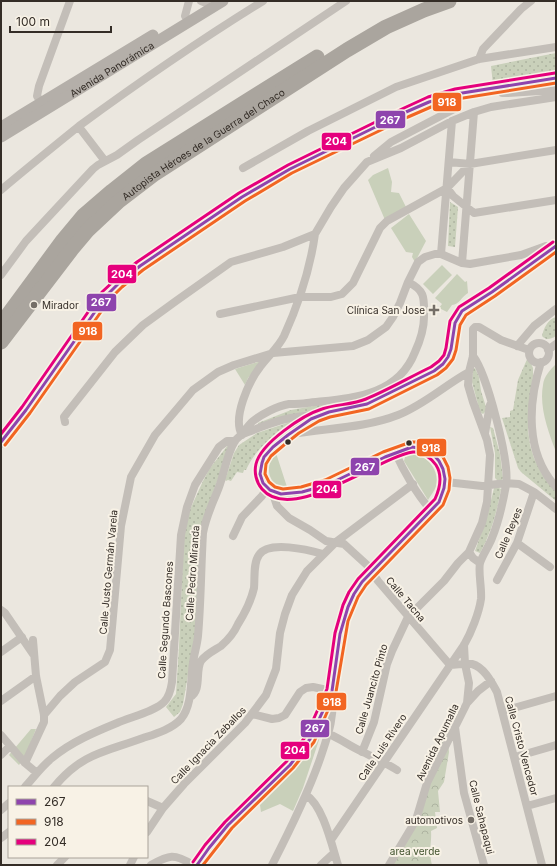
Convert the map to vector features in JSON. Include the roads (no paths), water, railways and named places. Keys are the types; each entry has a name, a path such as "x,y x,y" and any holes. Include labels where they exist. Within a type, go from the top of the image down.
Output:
{"highway":[{"name":"Autopista Héroes de la Guerra del Chaco","path":"1,324 63,240 83,216 112,190 146,164 345,39 381,18 419,1"},
{"name":"Autopista Héroes de la Guerra del Chaco","path":"1,342 88,230 119,201 142,183 347,50 386,27 424,10 449,1"}],"main road":[{"name":"Avenida Panorámica","path":"1,137 44,106 187,19 207,3 223,1"},
{"path":"1,442 26,410 106,296 140,266 242,197 290,169 429,102 456,94 556,78"},
{"name":"Avenida Panorámica","path":"1,127 44,106"},
{"path":"197,865 234,819 275,781 309,739 332,690 336,653 346,611 351,598 371,572 432,511 442,497 446,482 443,467 435,456 428,451 412,446 379,459 338,481 320,488 289,494 271,490 262,481 260,472 262,461 271,449 317,416 367,404 434,371 443,364 448,357 451,349 455,323 462,311 492,292 555,246"}],"street":[{"path":"44,106 37,96 39,86 70,1"},
{"path":"187,19 189,1"},
{"path":"1,190 79,127 183,52 264,1"},
{"path":"1,275 26,242 93,169 117,155 346,1"},
{"path":"479,60 483,50 521,9 531,1"},
{"path":"243,168 308,131 396,87 479,60 556,47"},
{"path":"499,88 502,93 556,90"},
{"path":"317,416 305,415 294,417 242,434 238,426 239,412 253,377 273,353 283,337 300,297 312,256 315,234 331,207 344,188 367,162 391,142 456,108 456,94"},
{"path":"367,162 401,148 452,121 474,112 556,97"},
{"path":"462,263 474,112"},
{"path":"452,121 441,254 462,263 470,264 521,255 546,246 555,246"},
{"path":"79,127 105,161"},
{"path":"449,162 470,164 556,150"},
{"path":"220,314 300,297 330,297 342,294 353,283 380,228 387,221 447,188 470,164"},
{"path":"447,188 453,196 474,214 556,200"},
{"path":"65,422 64,417 115,352 143,326 176,301 231,262 283,248 315,234"},
{"name":"Calle Justo Germán Varela","path":"44,716 60,696 75,682 105,662 109,656 118,548 125,502 131,477 155,435 171,414 194,390 218,372 234,365 273,353 353,346 377,335 386,327 393,317 418,262 425,257 441,254"},
{"name":"Calle Pedro Miranda","path":"55,786 71,768 84,760 113,747 142,738 175,724 182,718 187,710 193,663 198,639 203,533 205,520 219,487 235,441 252,421 276,408 288,404 346,398 365,394 383,387 402,374 408,368 414,355 424,322 424,304 421,291 408,282"},
{"path":"517,346 534,326 556,309"},
{"path":"469,552 473,558 480,563 493,537 500,514 507,469 491,400 480,366 473,356 473,329 475,327 479,327 501,340 529,350"},
{"path":"537,343 545,345 548,350 548,356 544,361 534,362 530,357 529,350 537,343"},
{"path":"548,350 556,344"},
{"name":"Calle Juancito Pinto","path":"362,752 374,722 387,664 408,617 444,581 469,552 482,523 487,502 490,455 485,433 468,385 469,372 473,356"},
{"path":"541,362 534,390 532,411 533,432 539,460 547,476 556,487"},
{"path":"290,434 369,423 392,417 410,409 469,372"},
{"path":"485,433 491,400"},
{"name":"Calle Segundo Bascones","path":"26,786 52,757 99,730 157,706 166,699 172,682 181,535 184,517 195,485 219,447 227,441 235,441"},
{"path":"395,452 425,504 432,511"},
{"path":"446,482 482,486 506,483 519,484 534,492 556,509"},
{"name":"Calle Ignacia Zeballos","path":"148,830 163,808 184,784 245,723 266,695 276,669 280,633 285,614 292,595 307,571 336,542 413,484"},
{"path":"233,536 242,517 262,496 271,490"},
{"name":"Calle Tacna","path":"271,490 277,506 289,518 326,541 344,544 367,565 408,617 450,665"},
{"name":"Calle Reyes","path":"497,580 517,544 534,492"},
{"path":"517,544 550,567"},
{"path":"189,698 195,693 200,662 204,657 222,645 230,637 249,605 254,587 256,562 259,554 268,548 274,547 309,550 323,554"},
{"name":"Calle Luis Rivero","path":"331,840 470,635 481,600 480,563"},
{"path":"1,610 5,613 33,654"},
{"path":"1,652 22,637"},
{"path":"25,763 44,722 33,654 33,640"},
{"name":"Avenida Apumalla","path":"389,865 416,820 427,783 467,703 469,683 465,664 464,645"},
{"name":"Calle Cristo Vencedor","path":"450,665 465,664 477,666 491,681 498,692 542,865"},
{"path":"1,701 36,676"},
{"path":"467,703 478,691 491,681"},
{"path":"252,714 272,719 279,718 285,715 300,692 306,688 313,687 332,690 333,713 329,734 306,795 272,865"},
{"path":"503,711 556,696"},
{"name":"Calle Sahapaqui","path":"455,726 464,793 484,865"},
{"path":"329,734 397,770"},
{"path":"1,735 25,763 37,773"},
{"path":"515,757 556,745"},
{"path":"1,755 10,746"},
{"path":"306,795 315,802 331,840 338,865"},
{"path":"527,806 556,798"},
{"path":"148,801 163,808"},
{"path":"321,865 334,853"},
{"path":"151,865 166,856 181,858 193,865"}],"place":[{"name":"Mirador","path":"34,305"},
{"name":"Clínica San Jose","path":"434,310"},
{"name":"automotivos","path":"471,820"}],"park label":[{"name":"area verde","path":"415,851"}]}
